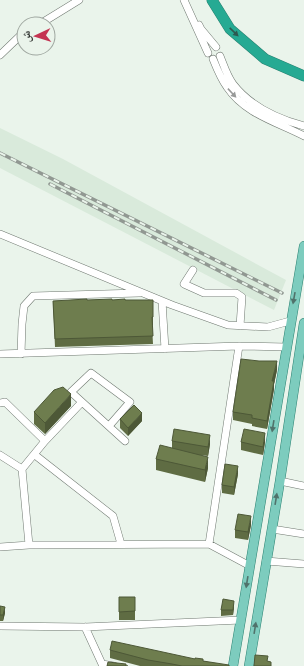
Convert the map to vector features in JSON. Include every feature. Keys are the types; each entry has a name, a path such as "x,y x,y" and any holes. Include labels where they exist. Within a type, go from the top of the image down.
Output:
{"highway":[{"path":"212,0 230,29 265,59 304,76"}],"main road":[{"path":"233,666 290,321 304,246"},
{"path":"249,666 280,481 304,323"}],"street":[{"path":"53,16 79,0"},
{"path":"184,0 208,56 213,59 227,88 241,102 260,116 304,136"},
{"path":"189,0 201,29 220,51 220,56 227,74 233,84 245,97 264,110 280,118 304,126"},
{"path":"0,55 16,40"},
{"path":"208,53 211,48 216,47"},
{"path":"213,59 220,56"},
{"path":"0,234 141,293 228,325 268,327 290,321"},
{"path":"193,270 184,284 204,293 236,293 242,298 240,326"},
{"path":"21,354 24,306 34,296 141,293"},
{"path":"162,301 165,349"},
{"path":"0,354 239,346 286,347"},
{"path":"209,544 239,346"},
{"path":"109,426 130,402 91,373 71,392 125,441"},
{"path":"0,403 5,402 45,441"},
{"path":"29,545 22,469 45,441 82,402"},
{"path":"0,455 22,469"},
{"path":"35,455 113,516 121,544"},
{"path":"280,481 304,486"},
{"path":"272,529 304,534"},
{"path":"0,547 29,545 209,544 250,566"},
{"path":"266,561 304,564"},
{"path":"0,626 85,626 241,620"},
{"path":"85,626 102,664 114,666"}],"shaded area":[{"path":"0,128 63,159 286,280 274,310 0,168"}],"building":[{"path":"87,299 153,300 153,336 55,339 53,301"},
{"path":"241,359 277,361 272,381 274,381 267,421 252,418 252,415 233,412"},
{"path":"63,387 71,394 45,423 34,412 54,390"},
{"path":"134,405 142,413 128,428 120,419"},
{"path":"174,429 210,435 208,447 172,441"},
{"path":"244,429 265,433 263,447 241,442"},
{"path":"160,445 208,457 205,470 156,459"},
{"path":"225,464 238,466 234,487 222,485"},
{"path":"238,514 251,516 248,532 235,530"},
{"path":"119,597 135,597 135,611 119,612"},
{"path":"223,599 234,601 233,610 221,610"},
{"path":"0,606 5,607 3,615 0,615"},
{"path":"112,641 195,659 203,659 203,661 229,666 182,666 148,660 110,650"},
{"path":"255,655 268,656 267,661 271,662 271,666 254,666"},
{"path":"108,662 126,664 126,666 107,666"}],"railway":[{"path":"0,153 282,293"},
{"path":"50,184 276,300"}]}
